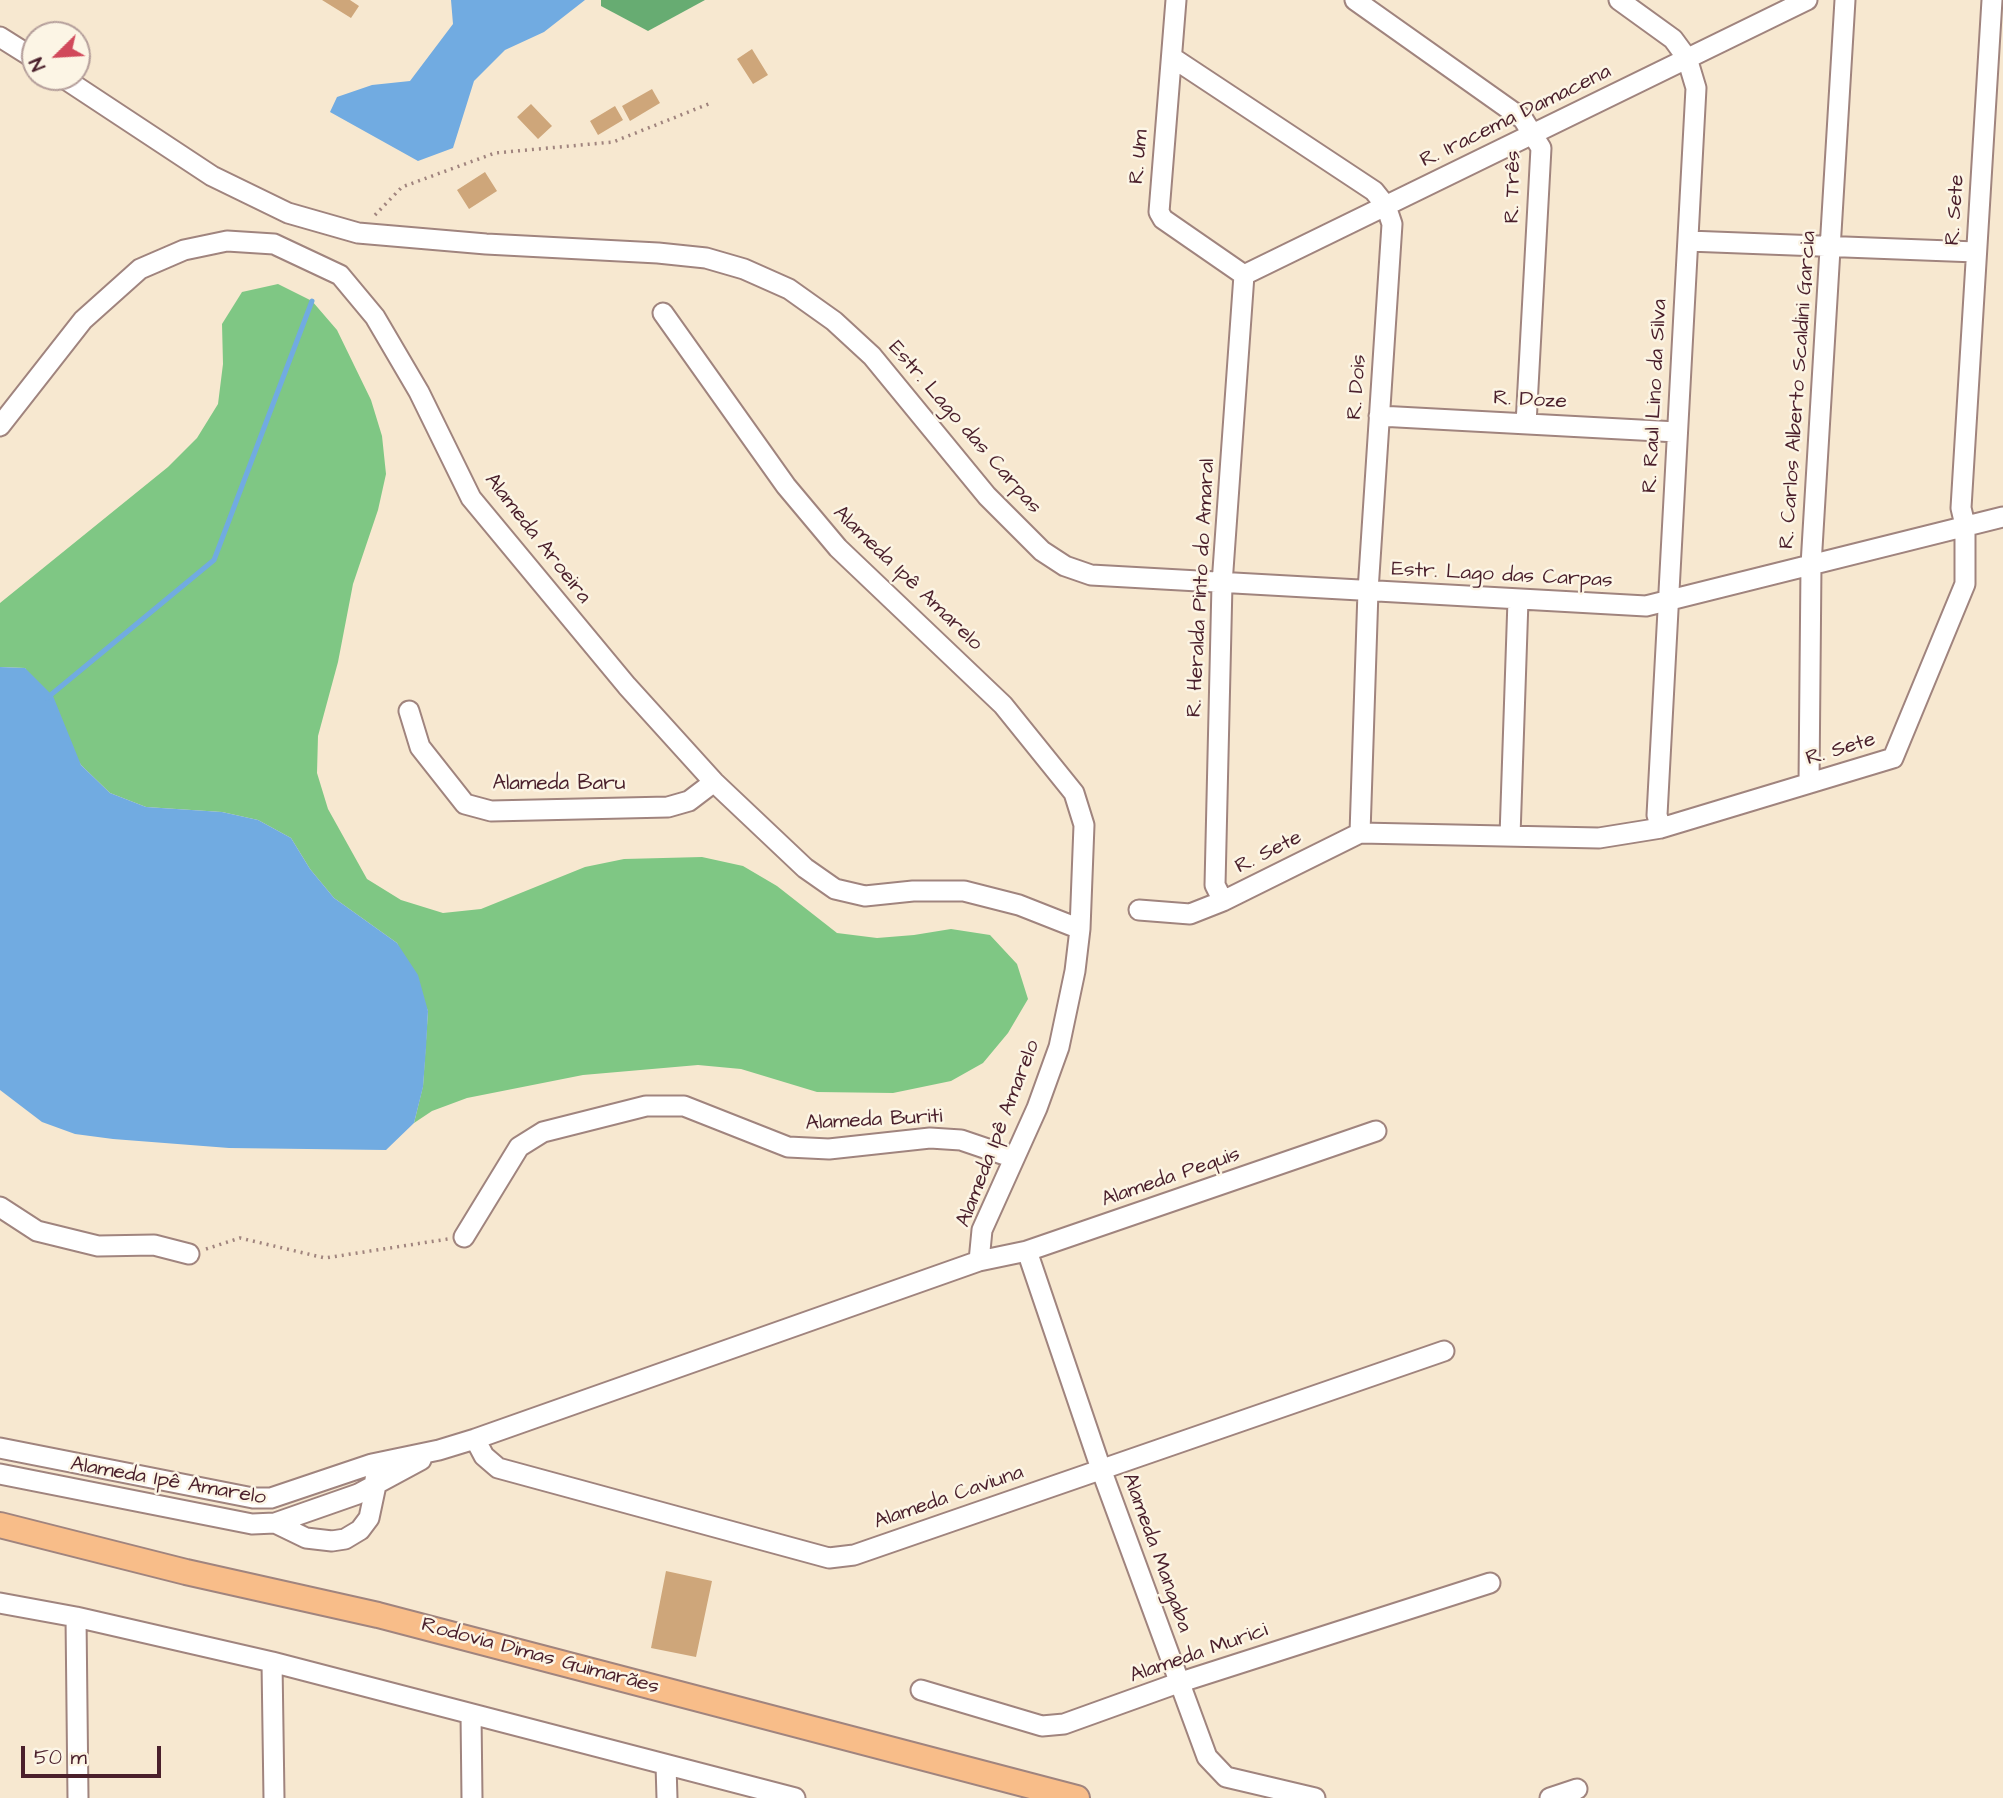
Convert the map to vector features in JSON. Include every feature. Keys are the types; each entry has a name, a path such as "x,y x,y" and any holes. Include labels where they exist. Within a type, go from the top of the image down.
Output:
{"main road":[{"name":"Rodovia Dimas Guimarães","path":"0,1525 186,1572 391,1619 1077,1798"}],"street":[{"name":"R. Um","path":"1176,0 1159,212 1163,219 1244,275"},
{"name":"R. Três","path":"1354,0 1523,119 1541,148 1525,424"},
{"name":"R. Raul Lino da Silva","path":"1619,0 1673,39 1687,58 1696,88 1657,816 1661,828"},
{"name":"R. Iracema Damacena","path":"1244,275 1807,0"},
{"name":"R. Carlos Alberto Scaldini Garcia","path":"1809,783 1811,565 1845,0"},
{"name":"R. Sete","path":"1139,910 1190,914 1223,901 1360,833 1599,838 1661,828 1893,758 1965,584 1965,525 1961,508 1992,0"},
{"path":"0,37 21,50"},
{"path":"1172,58 1374,191 1386,206"},
{"name":"Estr. Lago das Carpas","path":"83,91 212,176 288,213 358,233 706,258 744,269 789,289 834,321 872,356 987,496 1042,551 1065,566 1091,575 1646,606 2003,517"},
{"name":"R. Dois","path":"1360,833 1368,591 1392,224 1386,206"},
{"name":"Alameda Aroeira","path":"0,426 83,320 140,269 184,250 226,241 274,244 340,275 375,317 419,392 471,498 627,686 715,782 805,868 835,889 865,896 964,891 1019,905 1080,929"},
{"path":"1688,241 1976,252"},
{"name":"R. Heralda Pinto do Amaral","path":"1223,901 1215,885 1222,584 1244,275"},
{"name":"Alameda Ipê Amarelo","path":"0,1448 253,1499 271,1498 372,1464 439,1450 475,1439 979,1261 982,1230 1037,1108 1059,1046 1075,971 1080,929 1084,825 1074,793 1003,705 838,548 786,486 663,313"},
{"name":"R. Doze","path":"1379,416 1677,432"},
{"path":"1510,836 1518,600"},
{"name":"Alameda Baru","path":"409,711 419,747 465,804 491,811 668,807 689,801 715,782"},
{"name":"Alameda Buriti","path":"464,1237 519,1147 542,1132 646,1106 684,1106 788,1147 829,1149 930,1138 961,1140 1014,1158"},
{"name":"Alameda Pequis","path":"979,1261 1027,1251 1376,1131"},
{"path":"0,1208 37,1231 98,1246 154,1245 189,1254"},
{"name":"Alameda Mangaba","path":"1027,1251 1101,1469 1207,1757 1226,1777 1315,1798"},
{"name":"Alameda Caviuna","path":"475,1439 484,1457 498,1468 830,1558 854,1555 1444,1351"},
{"name":"Alameda Ipê Amarelo","path":"0,1474 252,1524 275,1523 358,1494 439,1450"},
{"path":"275,1523 306,1538 332,1541 345,1539 360,1530 369,1518 376,1485 372,1464"},
{"name":"Alameda Murici","path":"921,1690 1042,1726 1064,1724 1178,1683 1490,1583"},
{"path":"0,1603 76,1616 272,1662 795,1798"},
{"path":"76,1616 78,1798"},
{"path":"272,1662 274,1798"},
{"path":"471,1714 472,1798"},
{"path":"666,1765 667,1798"},
{"path":"1550,1798 1577,1789"}],"path":[{"path":"358,233 402,187 495,152 613,142 711,103"},
{"path":"189,1254 240,1238 325,1258 464,1237"}],"green space":[{"path":"601,0 705,0 648,31 601,6"},
{"path":"278,284 312,301 337,330 371,400 382,436 386,474 378,510 353,584 338,662 318,736 317,773 328,809 367,879 401,900 443,913 481,909 585,867 624,859 702,857 743,866 777,886 837,933 877,938 951,929 990,935 1017,964 1028,999 1008,1033 983,1063 951,1081 893,1093 817,1092 741,1069 698,1065 583,1075 467,1098 432,1111 414,1123 423,1086 428,1011 397,943 334,898 310,869 291,838 258,820 222,812 146,807 110,793 81,765 25,668 0,667 0,603 168,467 197,438 218,404 223,364 222,324 242,292"}],"water":[{"path":"451,0 585,0 544,32 505,50 474,81 453,148 418,161 330,112 337,97 372,85 410,81 453,24"},
{"path":"0,667 25,668 53,696 81,765 110,793 146,807 222,812 258,820 291,838 310,869 334,898 397,943 418,975 428,1011 423,1087 414,1123 386,1150 229,1148 75,1134 42,1122 0,1090"}],"building":[{"path":"322,0 350,0 359,6 351,18"},
{"path":"752,49 768,75 753,84 737,59"},
{"path":"652,89 660,103 630,121 622,106"},
{"path":"531,104 552,126 538,139 517,117"},
{"path":"615,106 623,120 598,135 590,121"},
{"path":"485,172 497,191 469,209 457,190"},
{"path":"666,1571 712,1581 696,1657 651,1648"}],"waterway":[{"path":"47,698 214,560 312,301"}]}
